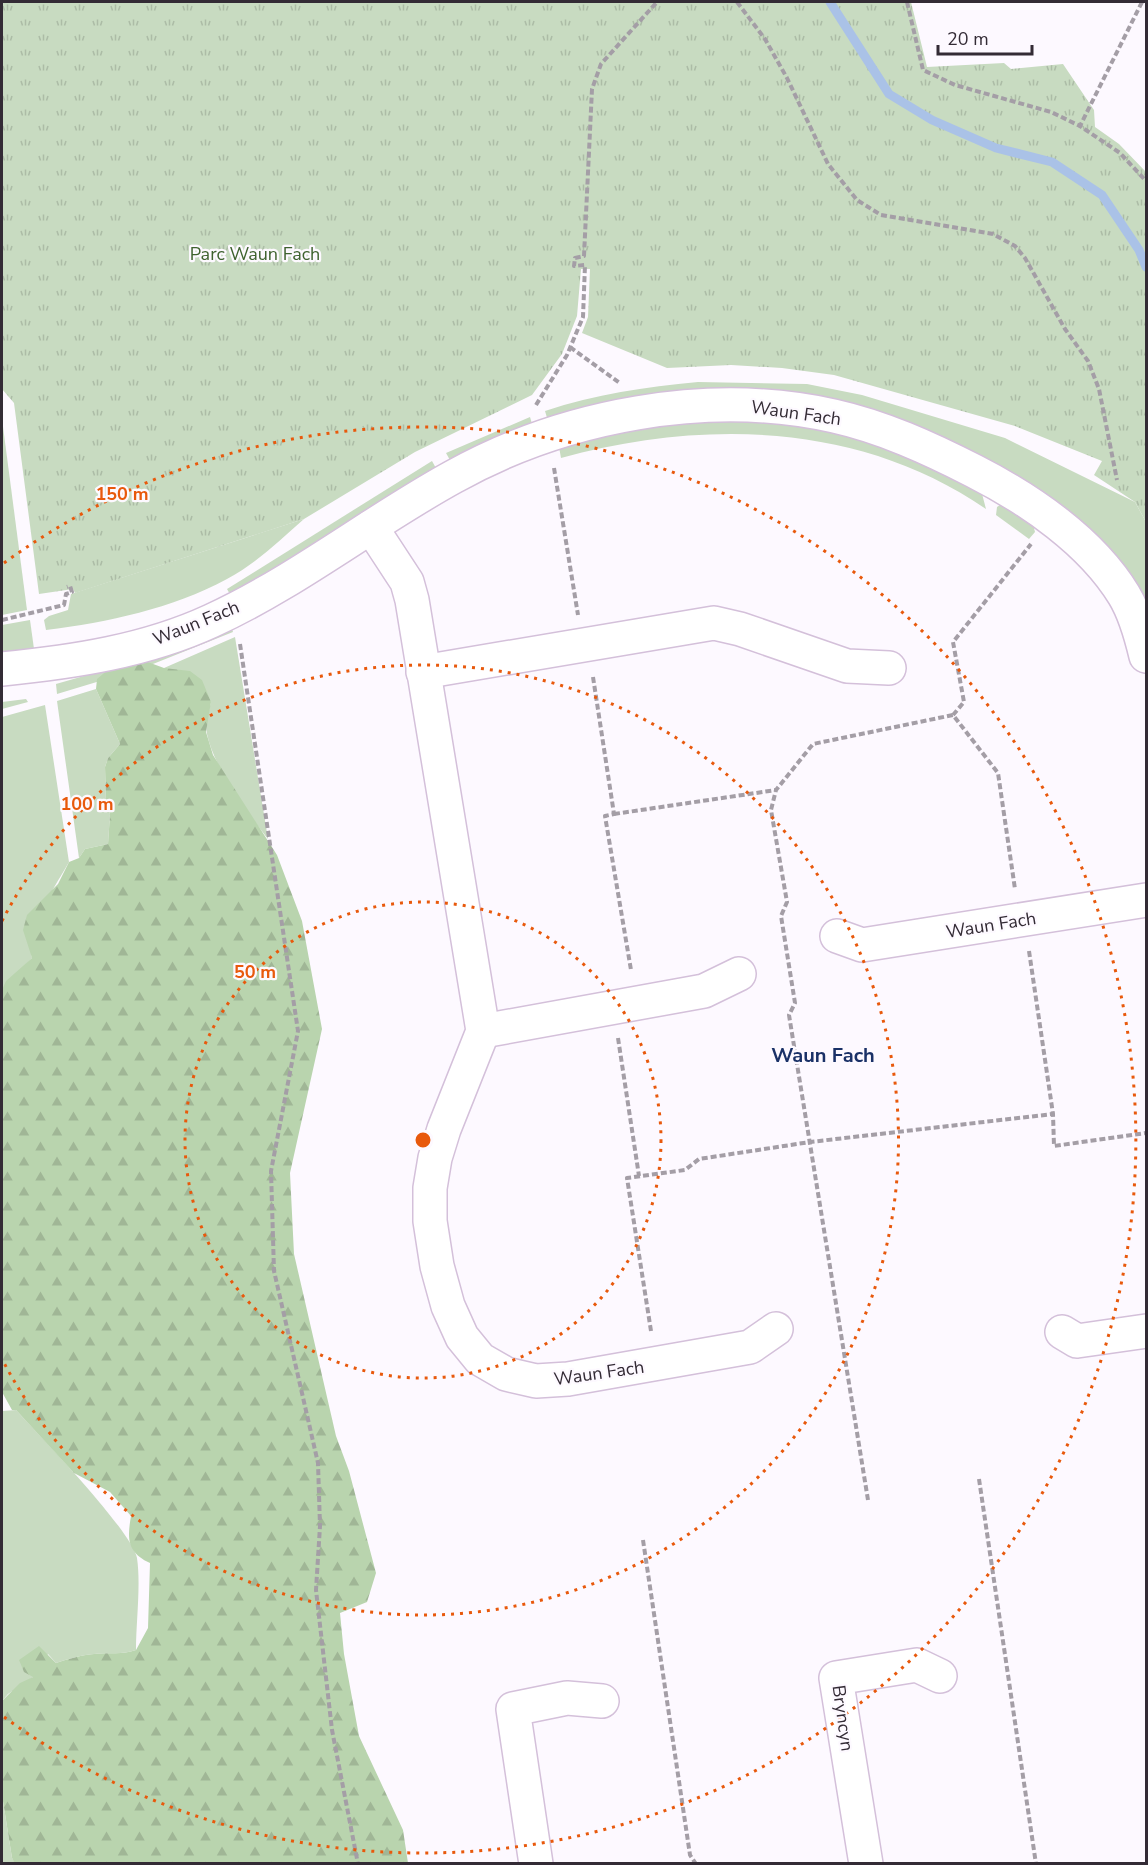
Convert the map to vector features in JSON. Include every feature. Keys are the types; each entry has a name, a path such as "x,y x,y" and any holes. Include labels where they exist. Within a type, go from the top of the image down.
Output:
{"street":[{"name":"Waun Fach","path":"2,669 81,659 177,635 232,610 451,477 522,445 605,419 696,407 729,406 751,406 832,416 900,436 995,482 1061,528 1089,552 1125,596 1146,656"},
{"path":"371,527 407,582 483,1031 704,991 739,974"},
{"path":"423,672 714,623 740,629 847,666 889,668"},
{"name":"Waun Fach","path":"837,936 862,945 1146,900"},
{"name":"Waun Fach","path":"483,1031 444,1129 435,1158 430,1188 430,1221 437,1266 448,1306 462,1336 480,1359 506,1374 536,1381 568,1379 750,1347 776,1329"},
{"path":"1062,1332 1077,1341 1146,1331"},
{"name":"Bryncyn","path":"866,1863 836,1678 917,1665 940,1676"},
{"path":"536,1863 513,1709 567,1698 602,1701"}],"path":[{"path":"535,406 549,387 583,317 585,266 574,266 575,258 584,256 592,89 601,64 657,2"},
{"path":"737,2 765,39 787,78 828,164 857,200 881,215 993,234 1010,242 1025,258 1065,329 1088,361 1099,389 1117,480"},
{"path":"907,2 923,70 955,85 1051,112 1080,126 1120,153 1146,181"},
{"path":"1080,126 1142,2"},
{"path":"570,347 622,384"},
{"path":"554,464 580,627 588,643 614,814"},
{"path":"868,1500 789,1015 795,1003 781,916 787,902 771,810 777,790 813,744 953,715 964,702 953,642 1038,536"},
{"path":"2,620 64,605 66,594 72,592 70,586 67,587"},
{"path":"238,633 298,1031 271,1171 274,1271 318,1463 320,1527 316,1590 332,1730 358,1863"},
{"path":"953,715 998,773 1016,891 1024,920 1053,1114 1054,1146 1146,1133"},
{"path":"639,1176 627,1005 633,982 605,816 777,790"},
{"path":"657,1364 627,1178 685,1170 699,1159 810,1142 1053,1114"},
{"path":"979,1479 1036,1863"},
{"path":"643,1540 690,1855 696,1863"}],"green space":[{"name":"Parc Waun Fach","path":"2,2 911,2 927,67 1004,63 1011,69 1063,64 1094,110 1095,127 1119,144 1146,172 1146,522 1135,502 1094,475 1102,461 1015,426 834,375 782,368 731,365 667,368 582,333 588,317 590,269 581,269 577,316 562,354 532,395 415,452 304,519 75,593 73,589 39,594 14,403 2,389"},
{"path":"698,382 807,384 862,395 1005,438 1135,502 1146,522 1146,610 1127,573 839,404 548,421 545,411 621,392"},
{"path":"530,417 533,427 451,462 446,453"},
{"path":"2,419 27,610 2,615"},
{"path":"740,420 785,422 871,440 981,490 986,509 937,480 887,459 834,444 780,436 725,434 670,437 615,445 561,458 559,447 649,428 693,422"},
{"path":"432,461 437,470 231,596 227,589"},
{"path":"1003,503 1033,524 1035,532 1029,539 996,515 997,507"},
{"path":"304,519 248,566 206,589 139,613 46,630 44,620 68,610 71,594"},
{"path":"30,620 34,649 30,652 2,655 2,625"},
{"path":"231,626 233,632 143,668 57,694 56,684 140,660"},
{"path":"235,637 268,839 232,789 211,747 206,726 211,702 164,668"},
{"path":"145,661 164,668 190,671 202,680 211,702 206,732 213,755 277,855 302,921 322,1029 290,1173 294,1254 336,1436 349,1471 376,1573 367,1602 340,1613 344,1654 359,1736 403,1830 408,1863 15,1864 12,1858 2,1795 2,1701 20,1683 33,1677 24,1672 19,1660 39,1646 56,1663 100,1653 131,1652 136,1650 148,1628 150,1563 142,1559 130,1544 131,1516 110,1492 74,1473 16,1410 12,1410 2,1392 2,990 6,981 32,958 23,930 27,915 58,884 69,862 79,858 85,849 108,844 110,814 106,802 105,767 108,758 120,744 96,689 97,679 116,663"},
{"path":"96,689 120,744 108,758 105,767 106,802 110,814 108,844 85,849 79,858 57,701"},
{"path":"26,699 28,702 2,709 2,702"},
{"path":"45,705 69,862 37,921 31,947 32,958 2,990 2,717"},
{"path":"16,1410 103,1506 131,1545 137,1558 138,1569 136,1650 84,1655 56,1663 48,1654 33,1677 8,1694 2,1701 2,1411"},
{"path":"2,1795 12,1858 15,1863 2,1863"}],"waterway":[{"path":"830,2 889,94 932,120 996,148 1052,162 1102,195 1139,250 1146,267"}],"district":[{"name":"Waun Fach","path":"823,1055"}]}
